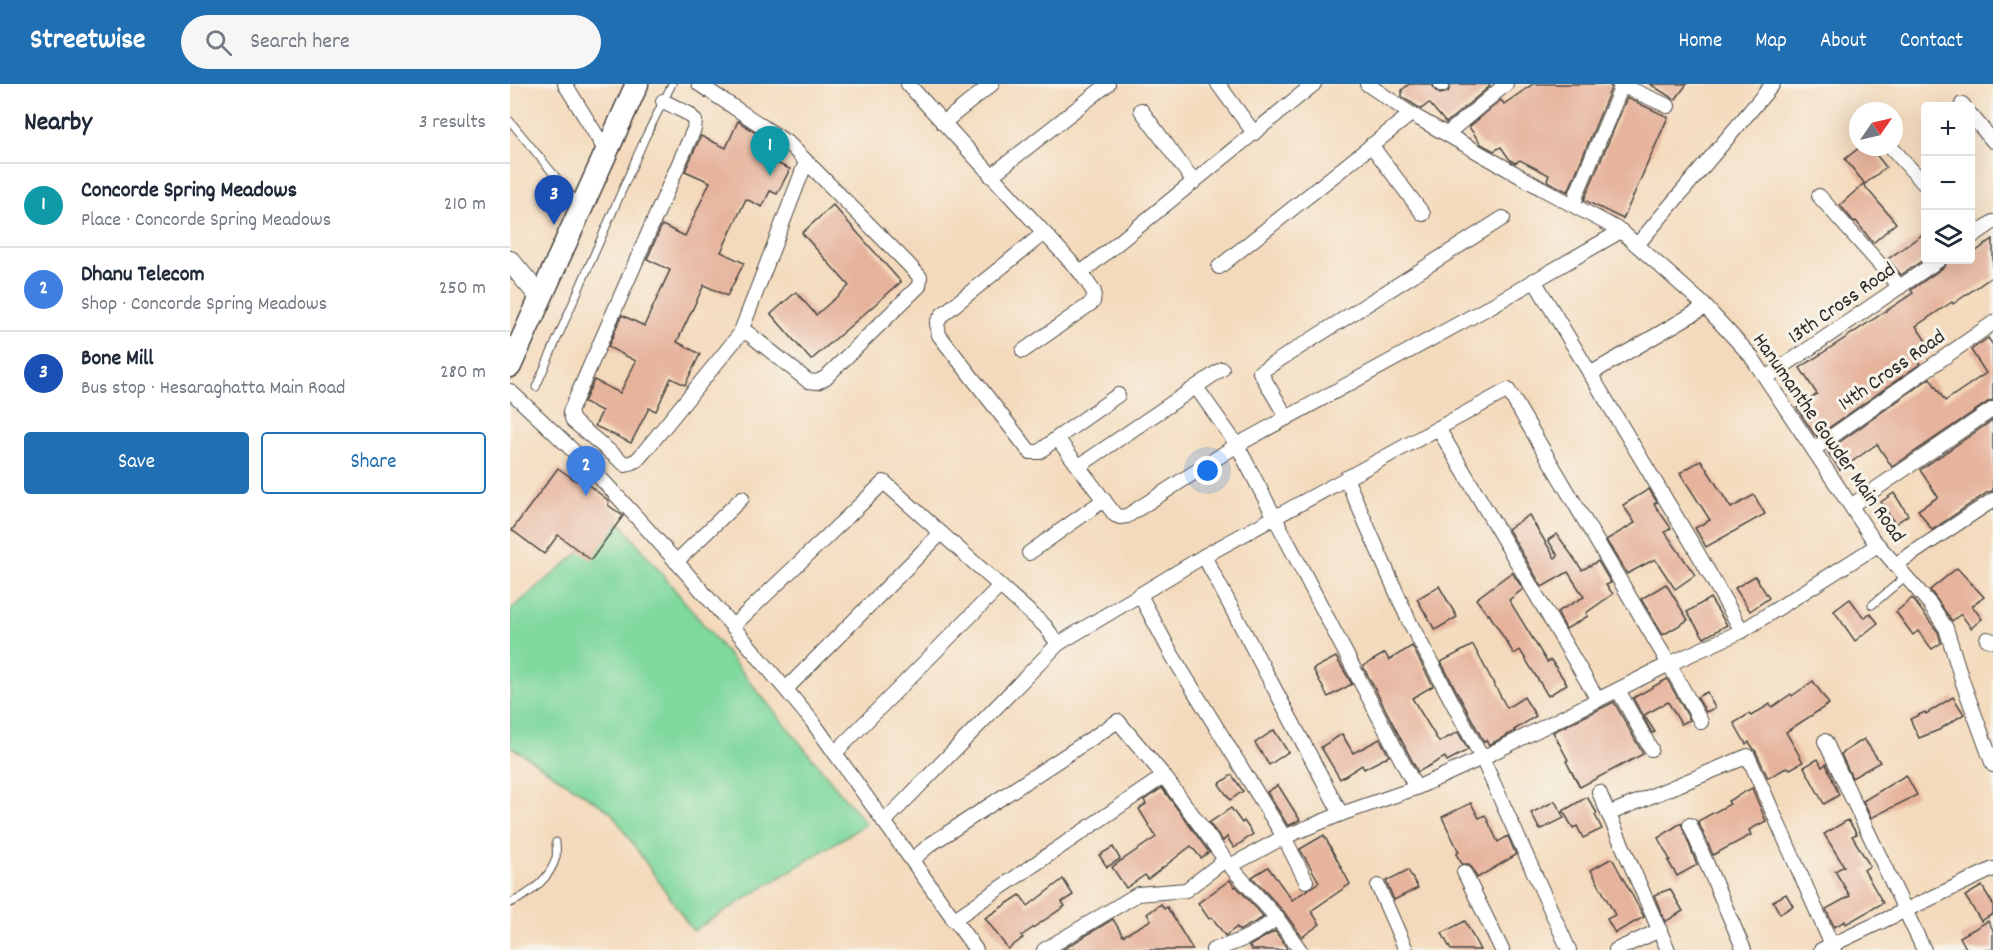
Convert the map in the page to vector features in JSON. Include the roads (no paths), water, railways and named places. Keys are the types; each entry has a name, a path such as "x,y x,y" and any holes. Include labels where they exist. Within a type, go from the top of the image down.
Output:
{"main road":[{"path":"510,366 637,84"}],"street":[{"path":"565,84 606,151"},
{"path":"699,84 789,144 920,277 919,286 825,378 816,382 808,381 748,333 740,334"},
{"path":"908,84 1081,273 1094,292 1093,302 1023,351"},
{"path":"943,123 992,84"},
{"path":"991,176 1108,84"},
{"path":"1218,84 1254,133"},
{"path":"1081,273 1314,84"},
{"path":"1448,134 1506,84"},
{"path":"1637,245 1773,84"},
{"path":"1574,205 1620,85 1668,106"},
{"name":"Hanumanthe Gowder Main Road","path":"1378,87 1411,114 1621,231 1705,307 1751,356 1878,545 1930,604 1946,628 1993,765"},
{"path":"663,101 689,114 695,121 694,129 570,412 573,421 626,465 637,460 740,334 806,162"},
{"path":"1141,110 1194,182"},
{"path":"1219,267 1411,114"},
{"path":"1975,119 1993,141"},
{"path":"1371,145 1423,214"},
{"path":"1899,156 1921,180"},
{"path":"1819,196 1900,287"},
{"path":"1287,418 1260,372 1503,218"},
{"path":"1975,234 1993,222"},
{"path":"1057,438 1115,515 1127,516 1237,445 1621,231"},
{"path":"1044,233 942,315 937,323 939,335 1030,452 1039,452 1118,395"},
{"path":"510,261 540,297"},
{"name":"13th Cross Road","path":"1766,378 1933,264"},
{"path":"1534,280 1742,631"},
{"path":"1590,374 1705,307"},
{"name":"14th Cross Road","path":"1814,449 1993,323"},
{"path":"1079,466 1222,369"},
{"path":"1196,387 1237,445 1416,788"},
{"path":"884,822 1058,644 1204,556 1508,390 1701,722"},
{"path":"510,391 604,482 786,689 812,721 976,950"},
{"path":"1852,506 1993,409"},
{"path":"1438,428 1598,700"},
{"path":"1346,478 1409,621 1482,759 1569,950"},
{"path":"733,626 884,482 1045,626 1058,644"},
{"path":"676,562 742,498"},
{"path":"1029,553 1104,500"},
{"path":"1895,565 1993,500"},
{"path":"786,689 941,533"},
{"path":"1044,950 1138,894 1186,890 1227,863 1284,837 1416,788 1482,759 1669,664 1742,631 1878,545"},
{"path":"1204,556 1341,814"},
{"path":"835,753 1000,586"},
{"path":"1140,595 1172,655 1284,837 1306,881"},
{"path":"1618,690 1650,749"},
{"path":"912,860 931,844 1118,721 1164,776 1227,863 1277,918 1300,950"},
{"path":"1825,741 1924,950"},
{"path":"1608,814 1748,756 1829,948 1993,869"},
{"path":"953,920 1164,776"},
{"path":"1599,792 1668,950"},
{"path":"1690,825 1744,950"},
{"path":"1464,872 1502,950"},
{"path":"1378,886 1407,950"},
{"path":"1213,950 1234,944 1258,933 1277,918"},
{"path":"1616,950 1660,930"}],"lane":[{"path":"536,387 635,159 672,84"},
{"path":"510,121 581,207"},
{"path":"1872,605 1905,577"},
{"path":"510,903 523,897 540,883 556,856 556,842"}],"place":[{"name":"Concorde Spring Meadows","path":"770,176"},
{"name":"Bone Mill","path":"554,225"},
{"name":"Dhanu Telecom","path":"586,496"}]}
